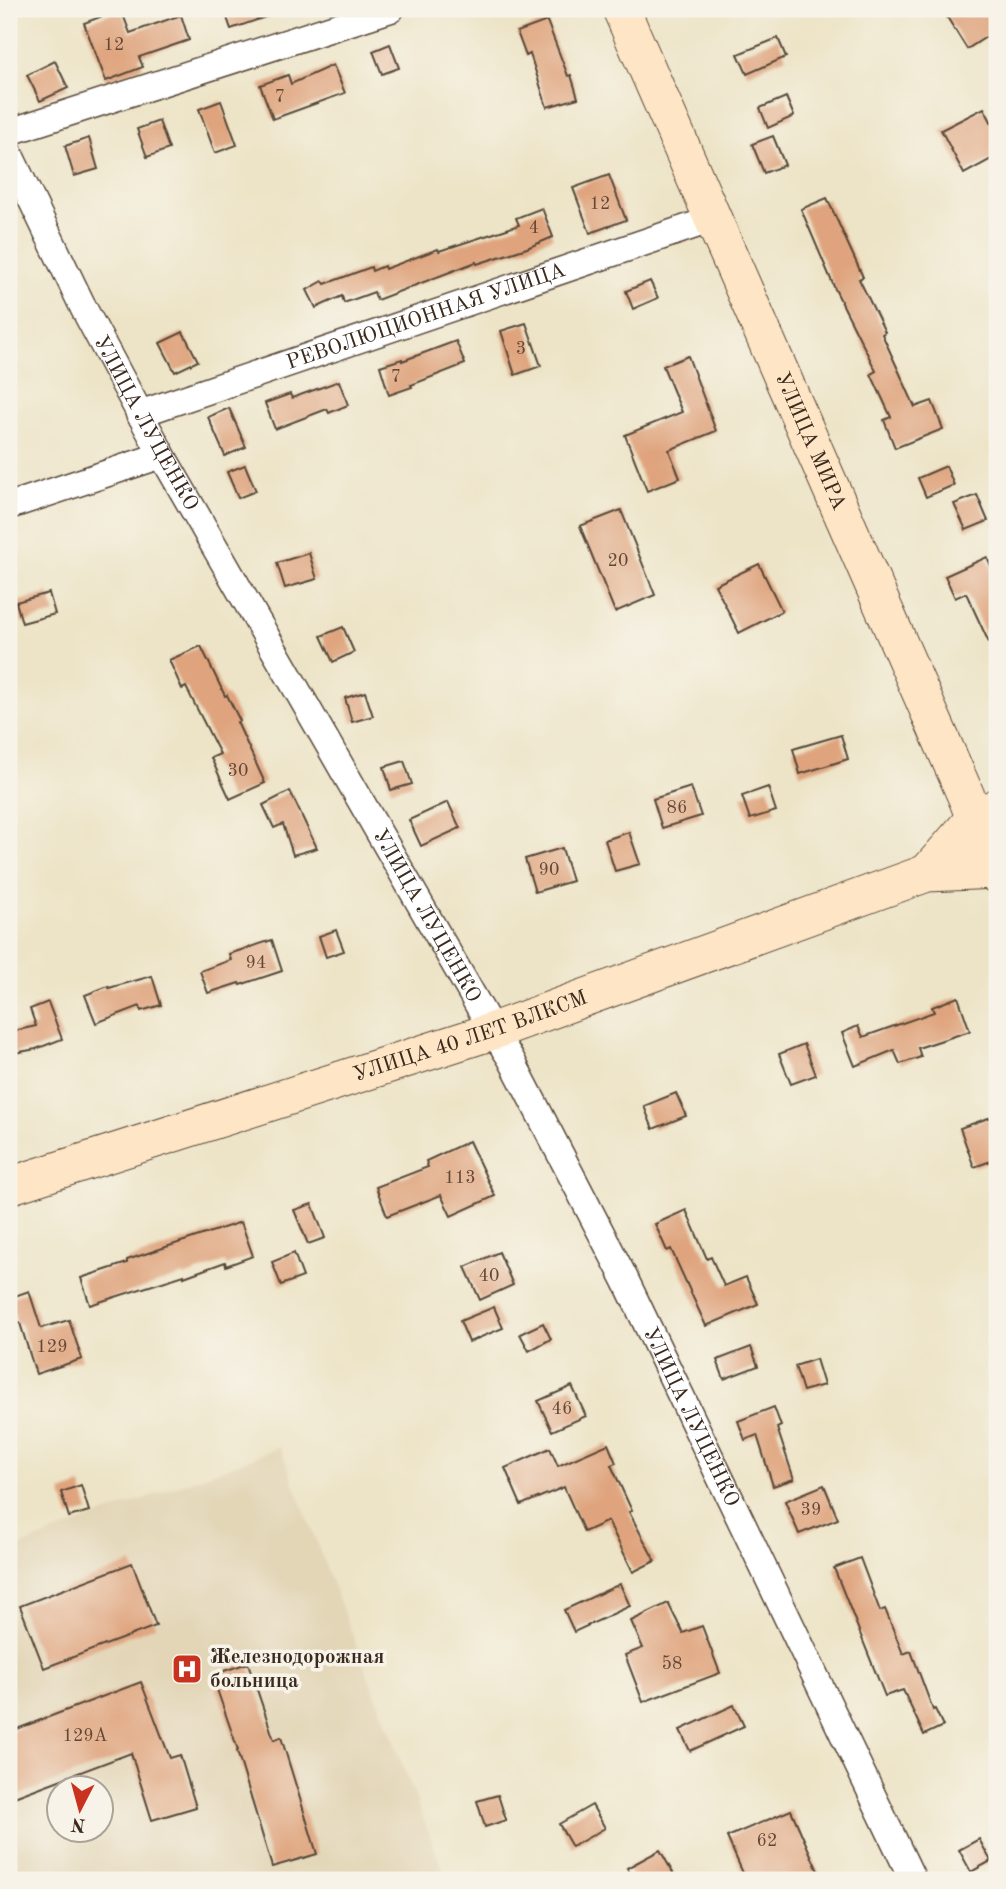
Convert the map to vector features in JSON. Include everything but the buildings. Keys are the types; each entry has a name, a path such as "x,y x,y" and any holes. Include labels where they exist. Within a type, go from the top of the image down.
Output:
{"street":[{"path":"9,132 391,9"},
{"name":"УЛИЦА МИРА","path":"621,9 966,796 986,813 997,872"},
{"name":"УЛИЦА ЛУЦЕНКО","path":"9,153 139,414 511,1059 625,1279 913,1880"},
{"name":"РЕВОЛЮЦИОННАЯ УЛИЦА","path":"139,414 713,219"},
{"path":"9,506 162,455"},
{"name":"УЛИЦА 40 ЛЕТ ВЛКСМ","path":"927,873 986,813"},
{"name":"УЛИЦА 40 ЛЕТ ВЛКСМ","path":"9,1186 493,1031 927,873 997,872"}],"shaded area":[{"name":"Железнодорожная больница","path":"280,1447 447,1880 9,1880 9,1550"}],"place":[{"name":"Железнодорожная больница","path":"187,1669"}]}
